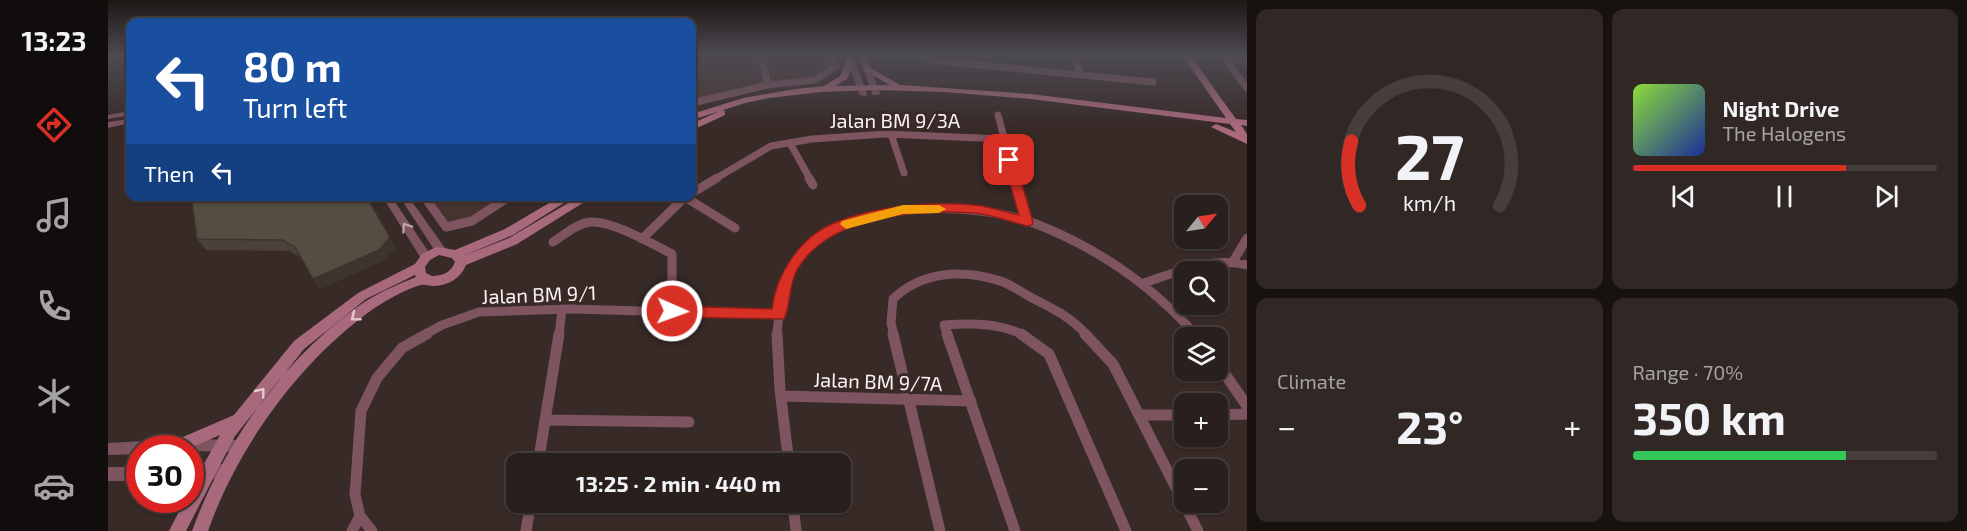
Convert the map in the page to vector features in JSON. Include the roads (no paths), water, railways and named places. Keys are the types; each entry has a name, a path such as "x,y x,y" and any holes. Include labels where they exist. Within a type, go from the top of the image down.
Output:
{"main road":[{"path":"818,89 831,86 840,80"},
{"path":"885,80 912,88"},
{"path":"1204,80 1226,109 1243,126"},
{"path":"1213,80 1243,126 1247,141"},
{"path":"696,122 726,104 791,90 912,88 1043,96 1208,118 1243,126"},
{"path":"696,123 733,109 789,97 861,90"},
{"path":"874,90 1047,103 1216,127 1243,126"},
{"path":"1208,118 1226,109"},
{"path":"1216,127 1247,141"},
{"path":"459,258 562,201"},
{"path":"200,531 205,511 248,433 311,353 441,251 459,258 513,241 581,201"},
{"path":"423,267 444,280 456,272 459,258"},
{"path":"204,476 240,418 299,345 362,296 423,267"},
{"path":"203,435 240,418"},
{"path":"177,531 184,513"}],"street":[{"path":"767,80 768,85"},
{"path":"696,102 768,85 815,80"},
{"path":"858,80 861,90"},
{"path":"870,80 874,90"},
{"path":"1135,80 1153,82"},
{"path":"108,117 126,114"},
{"path":"998,115 1027,222"},
{"path":"108,125 126,122"},
{"path":"891,134 904,173"},
{"name":"Jalan BM 9/3A","path":"696,191 771,146 812,139 891,134 1003,139"},
{"path":"790,143 813,185"},
{"path":"390,201 423,267"},
{"path":"406,201 441,251"},
{"path":"427,201 446,227 454,227 465,224 502,201"},
{"name":"Jalan BM 9/3A","path":"642,239 683,201"},
{"path":"695,201 735,228"},
{"path":"788,453 777,331 781,292 792,266 812,245 837,226 903,210 975,209 1027,222 1046,228 1087,249 1144,283 1183,318 1190,327"},
{"path":"553,242 573,228 593,222 642,239 672,255 672,311"},
{"path":"1234,260 1247,238"},
{"path":"1144,283 1194,267 1234,260 1247,265"},
{"path":"940,531 907,400 891,323 893,299 908,285 932,276 958,274 998,280 1071,318 1113,364 1198,531"},
{"path":"540,453 562,309"},
{"name":"Jalan BM 9/1","path":"360,516 356,495 361,411 377,378 402,348 442,325 479,312 562,309 778,315"},
{"path":"1015,531 944,325 1002,325 1020,331 1049,354 1126,531"},
{"path":"1228,378 1247,406"},
{"name":"Jalan BM 9/7A","path":"783,396 972,401"},
{"path":"1228,415 1247,414"},
{"path":"1138,415 1174,415"},
{"path":"547,420 689,422"},
{"path":"204,446 241,446"},
{"path":"108,448 126,447"},
{"path":"206,472 227,471"},
{"path":"108,474 126,474"},
{"path":"526,531 529,513"},
{"path":"794,513 796,531"},
{"path":"352,531 360,516 372,531"}]}
